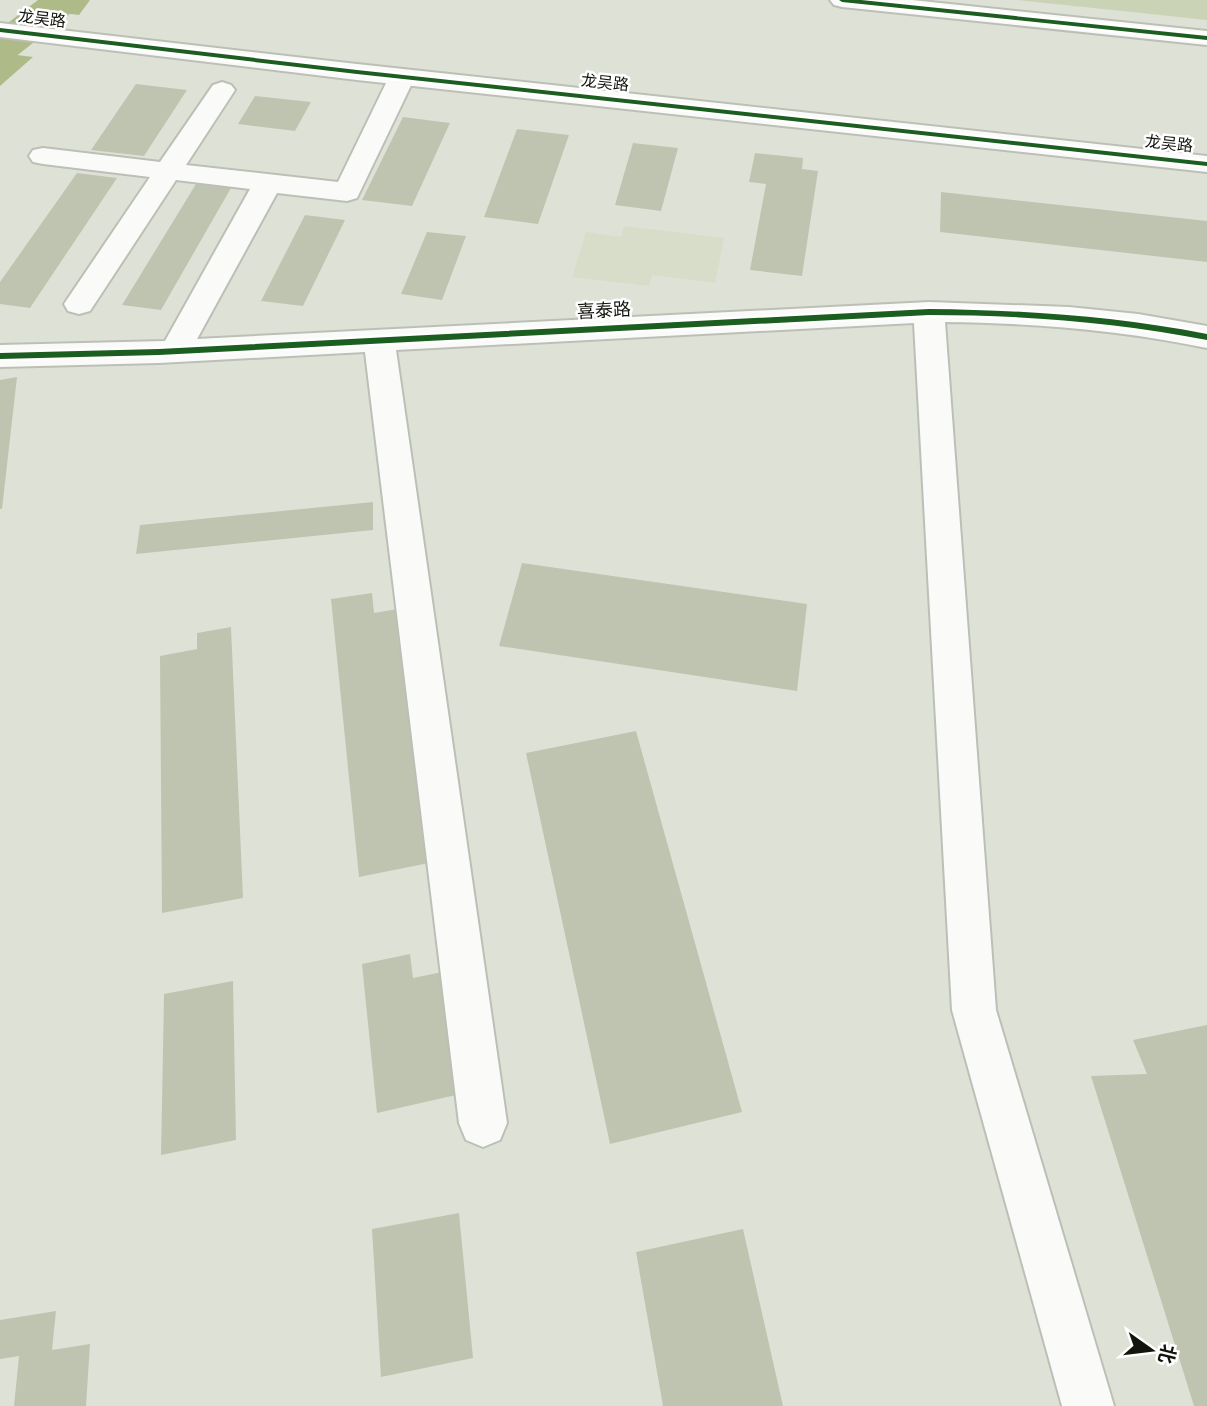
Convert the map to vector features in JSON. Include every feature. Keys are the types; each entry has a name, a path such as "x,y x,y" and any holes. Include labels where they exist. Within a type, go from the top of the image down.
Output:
{"street":[{"path":"842,0 1207,38"},
{"name":"龙吴路","path":"0,30 402,77 1207,164"},
{"path":"43,156 346,192 402,77"},
{"path":"79,304 222,90"},
{"path":"175,351 268,183"},
{"path":"929,312 974,1010 1088,1406"},
{"name":"喜泰路","path":"0,356 175,351 929,312 1022,312 1094,317 1207,337"},
{"path":"379,340 483,1123"}],"shaded area":[{"path":"40,0 90,0 79,15 32,9"},
{"path":"1017,0 1207,0 1207,20"},
{"path":"0,53 33,57 0,86"},
{"path":"624,226 724,238 715,283 652,275 649,286 572,277 586,232 621,237"}],"building":[{"path":"136,84 187,90 144,156 91,150"},
{"path":"255,96 311,102 295,131 238,124"},
{"path":"403,117 450,123 412,206 362,200"},
{"path":"517,129 569,135 538,224 484,217"},
{"path":"633,143 678,148 661,211 615,205"},
{"path":"755,153 803,158 802,169 818,171 802,276 750,270 766,184 749,182"},
{"path":"77,173 117,178 30,308 0,304 0,282"},
{"path":"196,184 231,188 161,310 122,305"},
{"path":"941,192 1207,221 1207,262 940,232"},
{"path":"305,215 345,220 303,306 261,301"},
{"path":"427,232 466,236 442,300 401,294"},
{"path":"17,377 2,509 0,509 0,380"},
{"path":"373,502 373,530 136,554 140,525"},
{"path":"522,563 807,604 797,691 499,646"},
{"path":"372,593 374,613 403,608 439,861 359,877 331,599"},
{"path":"231,627 243,898 162,913 160,656 197,649 197,633"},
{"path":"636,731 742,1112 610,1144 526,753"},
{"path":"410,954 413,978 452,970 469,1092 377,1113 362,964"},
{"path":"233,981 236,1140 161,1155 164,994"},
{"path":"1207,1025 1207,1406 1194,1406 1091,1076 1147,1074 1133,1040"},
{"path":"459,1213 473,1358 381,1377 372,1229"},
{"path":"743,1229 783,1406 663,1406 636,1252"},
{"path":"56,1311 52,1350 90,1344 86,1406 14,1406 19,1356 0,1359 0,1320"}],"waterway":[{"path":"0,49 63,0"}],"cycle path":[{"path":"842,0 1207,38"},
{"path":"0,30 357,72 1207,164"},
{"path":"0,356 159,352 929,312 1069,317 1207,337"}]}
